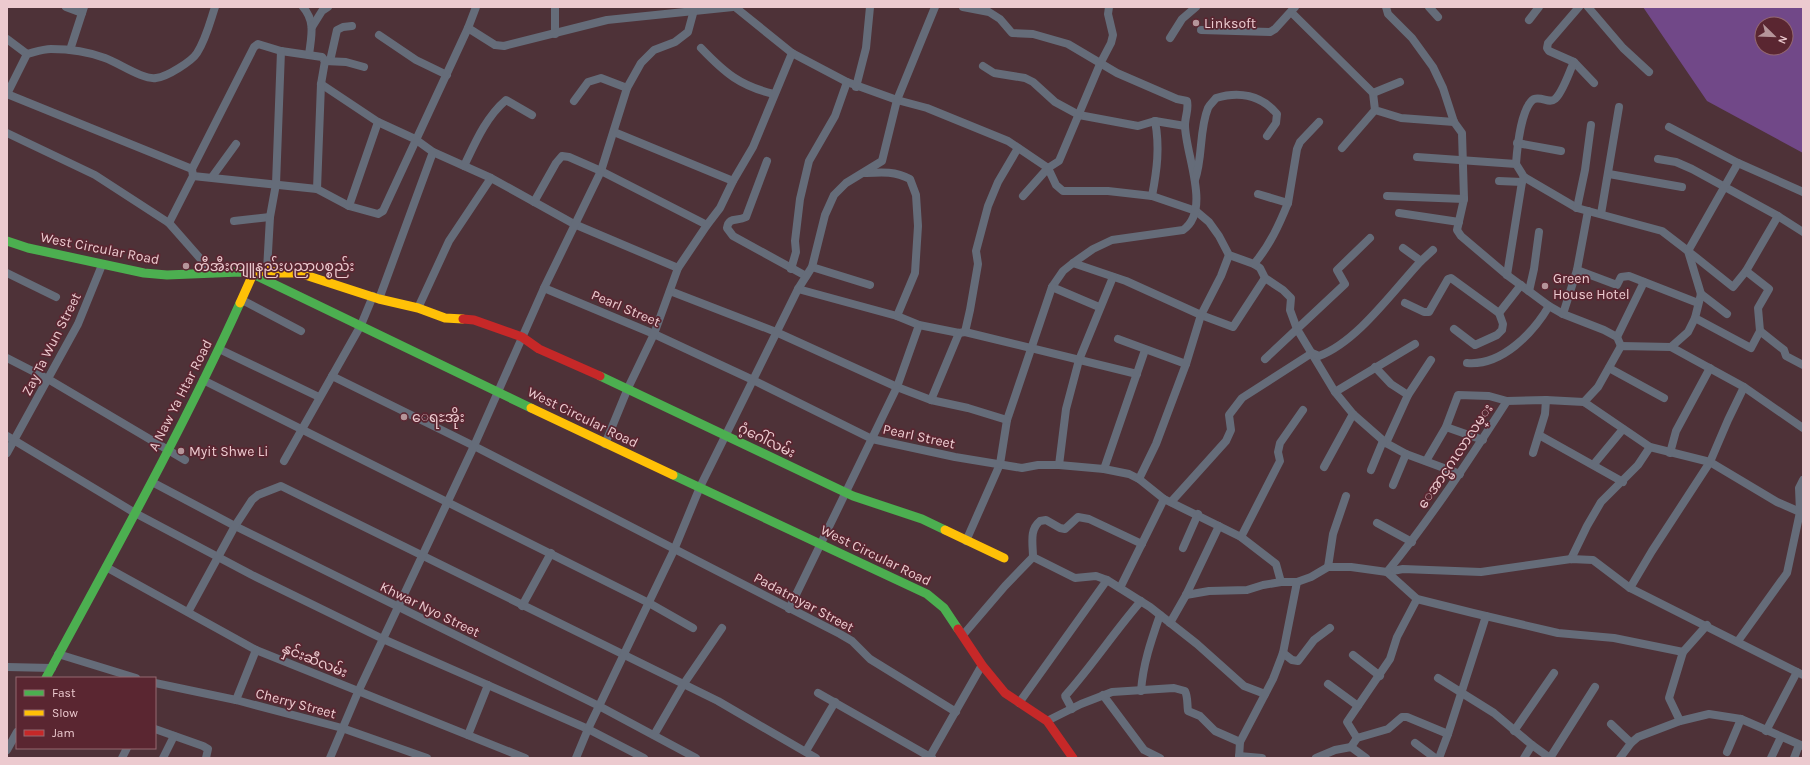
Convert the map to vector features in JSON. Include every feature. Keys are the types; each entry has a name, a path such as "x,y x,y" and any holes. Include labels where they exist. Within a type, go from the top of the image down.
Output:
{"street":[{"path":"66,7 83,10 70,50"},
{"path":"27,54 50,49 89,53 106,58 143,76 156,79 190,61 197,53 205,36 215,7"},
{"path":"303,7 310,15 312,27 309,55"},
{"path":"312,27 322,11 328,7"},
{"path":"27,54 7,94 193,172 212,177 317,189 349,206 378,214 383,211 415,139 468,28 476,7"},
{"path":"555,7 555,34"},
{"path":"468,28 500,46 555,34 607,20 734,7 792,53 856,87 927,108 1008,142 1048,168 1056,184 1062,190 1108,191 1152,196 1196,211 1208,222 1219,236 1229,255 1254,264 1260,268 1264,278 1283,290 1291,298 1290,310 1297,329 1335,392 1353,414 1384,442 1406,454 1460,474"},
{"path":"856,87 866,48 870,7"},
{"path":"576,758 588,729 674,550 700,487 776,332 798,289 812,266 825,215 834,195 846,182 865,173 882,162 897,100 935,7"},
{"path":"963,7 989,12 1000,19 1012,33 1033,34 1068,44 1100,64 1137,82 1177,99 1187,101 1185,126 1194,181 1196,211 1190,226 1184,230 1112,240 1093,249 1063,271 1052,288 1007,420 1000,464 966,541"},
{"path":"1023,196 1048,168 1059,161 1100,64 1111,43 1113,35 1108,14 1109,7"},
{"path":"1170,38 1182,19 1196,7"},
{"path":"1386,7 1388,14 1412,38 1433,67 1443,88 1454,122 1462,133 1464,159 1464,199 1457,230 1461,236 1507,275 1549,306 1563,314 1604,330 1617,337 1621,346"},
{"path":"1428,7 1438,17"},
{"path":"1529,20 1539,7"},
{"path":"1579,7 1548,43 1547,48 1549,51 1574,62 1594,83"},
{"path":"1588,7 1623,48 1649,72"},
{"path":"1201,30 1270,32 1275,29 1293,9 1373,93 1375,110 1358,132 1342,148"},
{"path":"330,758 358,692 474,446 544,288 601,171 627,88 640,63 654,50 675,42 688,32 694,10"},
{"path":"317,189 321,84 337,30 343,27 352,26"},
{"path":"379,35 416,60 446,75"},
{"path":"7,38 27,54"},
{"path":"169,223 254,47 258,44 264,45 281,51 322,57 328,61 346,62 364,66"},
{"path":"701,48 715,63 737,81 754,89 774,94"},
{"path":"267,270 270,217 276,184 281,51"},
{"path":"605,444 628,388 654,334 678,268 707,224 720,208 733,181 753,147 792,53"},
{"path":"1507,275 1523,179 1516,164 1517,143 1527,108 1533,100 1539,98 1550,101 1554,100 1558,96 1574,62"},
{"path":"984,66 994,73 1025,78 1033,82 1055,102 1079,115 1138,126 1155,121 1185,126"},
{"path":"574,101 588,82 601,78 627,88"},
{"path":"791,269 796,252 796,234 804,176 809,160 835,116 847,82"},
{"path":"1373,93 1400,82"},
{"path":"321,84 378,122 415,139 433,152 491,178 574,224 678,268"},
{"path":"1194,181 1199,169 1200,148 1208,107 1216,98 1240,94 1256,97 1272,108 1277,114 1276,122 1267,136"},
{"path":"464,166 479,135 498,107 506,100 532,115"},
{"path":"1601,214 1619,107"},
{"path":"1375,110 1401,118 1454,122"},
{"path":"1152,196 1159,154 1155,121"},
{"path":"349,206 378,122"},
{"path":"1254,264 1276,233 1288,203 1296,149 1300,142 1320,122"},
{"path":"1577,208 1585,170 1591,124"},
{"path":"1669,127 1738,163 1803,192"},
{"path":"614,132 733,181"},
{"path":"7,133 95,175 169,223 213,273"},
{"path":"1517,143 1561,151"},
{"path":"212,177 236,144"},
{"path":"931,400 962,332 970,310 978,264 976,251 988,206 998,182 1018,148"},
{"path":"284,461 376,297 433,152"},
{"path":"534,202 556,163 562,156 569,157 601,171 707,224"},
{"path":"1417,157 1464,159 1516,164"},
{"path":"1658,159 1676,162 1725,186 1803,232"},
{"path":"767,161 746,217 732,220 728,223 726,228 734,236 806,276"},
{"path":"1671,347 1688,332 1695,318 1701,294 1688,251 1738,163"},
{"path":"865,173 891,171 901,174 910,179 916,195 918,226 915,273 897,316"},
{"path":"1608,174 1682,187"},
{"path":"253,274 267,270 279,273 299,273 376,297 418,308 449,241 491,178"},
{"path":"1500,181 1523,179 1577,208 1662,231 1733,287 1746,271 1778,216"},
{"path":"1258,194 1288,203"},
{"path":"1387,196 1464,199"},
{"path":"1563,314 1577,270 1588,211"},
{"path":"1399,213 1459,222"},
{"path":"234,221 270,217"},
{"path":"1529,291 1534,269 1539,232"},
{"path":"1265,359 1345,284 1337,270 1370,238"},
{"name":"West Circular Road","path":"7,241 28,248 144,273 167,275 240,272 253,274 605,444 927,594 944,608 982,665 1005,694 1047,721 1073,758"},
{"path":"1403,248 1421,261"},
{"path":"1312,353 1319,356 1328,353 1355,334 1421,261 1433,250"},
{"path":"1140,480 1156,444 1186,364 1201,315 1221,276 1229,255"},
{"path":"1073,263 1126,281 1201,315 1233,327 1264,278"},
{"name":"Zay Ta Wun Street","path":"7,453 78,324 102,265"},
{"path":"812,266 870,285"},
{"path":"1577,270 1617,285 1621,277 1627,276 1698,303"},
{"path":"1695,318 1751,348 1760,331 1758,308 1769,289 1746,271"},
{"path":"7,273 56,297"},
{"name":"A Naw Ya Htar Road","path":"47,677 152,482 219,349 253,274"},
{"path":"1059,465 1066,409 1079,360 1112,277"},
{"path":"1405,303 1424,312 1429,312 1448,279 1451,278 1499,313 1503,324 1502,330 1480,344 1475,345 1454,330"},
{"path":"1617,337 1644,282"},
{"path":"1499,313 1521,285"},
{"name":"Pearl Street","path":"544,288 654,334 753,380 872,439 955,457 1022,468 1038,465 1059,465 1104,469 1129,474 1168,500 1241,537 1276,564 1281,582"},
{"path":"1052,288 1099,307"},
{"path":"798,289 897,316 920,325 962,332 1031,347 1137,374"},
{"path":"670,290 776,332 897,387 931,400 968,408 1007,420"},
{"path":"1701,294 1728,314"},
{"path":"242,300 301,331"},
{"path":"1467,363 1476,364 1489,361 1511,348 1525,337 1539,322 1549,306"},
{"name":"ဂံ့ဂေါ်လမ်း","path":"418,308 445,318 481,322 522,337 538,349 628,388 846,493 922,519 1004,558"},
{"path":"789,608 897,387 920,325"},
{"path":"1760,331 1784,350 1786,356 1803,365"},
{"path":"1118,339 1186,364"},
{"path":"1335,392 1415,344"},
{"path":"1621,346 1671,347 1744,388 1803,428"},
{"path":"1621,346 1598,387 1584,402 1650,447 1710,462 1777,502 1802,512"},
{"path":"219,349 319,397"},
{"path":"1104,469 1145,350"},
{"path":"1120,588 1142,544 1168,500 1226,441 1230,430 1229,414 1242,398 1312,353"},
{"path":"7,358 48,379 185,460"},
{"path":"1371,470 1408,395 1431,360"},
{"path":"1375,367 1391,384 1408,395"},
{"path":"1609,368 1664,398"},
{"path":"1670,453 1676,431 1710,368"},
{"name":"Padatmyar Street","path":"332,376 474,446 846,638 870,659 956,712"},
{"path":"203,380 302,431 448,501 551,553 649,603 693,628"},
{"path":"1630,588 1652,551 1710,462 1744,388"},
{"path":"1426,461 1446,427 1458,395 1489,396 1507,401"},
{"path":"1533,453 1545,414 1546,400"},
{"name":"ေအာင္မဂၤလာလမ္း","path":"1387,572 1412,542 1460,474 1507,401 1546,400 1584,402"},
{"path":"1241,537 1280,461 1278,452 1280,444 1303,410"},
{"path":"1324,467 1353,414"},
{"path":"1446,427 1482,440"},
{"path":"1594,464 1623,429"},
{"path":"1539,435 1594,464 1623,482"},
{"path":"7,436 135,513 300,598 383,639 588,729 644,758"},
{"path":"1571,559 1587,526 1601,502 1623,482 1638,465 1650,447"},
{"path":"1393,485 1406,454"},
{"path":"1738,641 1787,573 1802,512 1799,488 1803,480"},
{"name":"Khwar Nyo Street","path":"152,482 397,608 599,706 696,758"},
{"path":"188,612 235,526 252,500 258,494 281,486 745,716 816,758"},
{"path":"1328,567 1333,534 1346,496"},
{"path":"1183,548 1198,514"},
{"path":"963,636 1005,586 1033,557 1033,530 1040,521 1046,520 1060,528 1065,529 1078,518 1090,518 1142,544"},
{"path":"1377,523 1412,542"},
{"path":"1170,623 1186,595 1219,526"},
{"path":"522,606 551,553"},
{"path":"1033,557 1075,578 1096,576 1107,580 1141,601 1160,615 1197,644 1244,686 1265,694"},
{"path":"1186,595 1209,591 1247,590 1263,585 1281,582 1297,582 1311,577 1328,567 1351,567 1387,572 1403,569 1481,572 1571,559 1593,560 1630,588 1800,673 1766,731"},
{"name":"နှင်းဆီလမ်း","path":"106,567 256,650 525,758"},
{"path":"1387,572 1417,599 1558,632 1614,638 1683,652"},
{"path":"1019,702 1107,580"},
{"path":"1262,758 1239,757 1240,742 1273,679 1283,653 1297,582"},
{"path":"1357,738 1347,722 1380,676 1390,659 1397,637 1417,599"},
{"path":"1072,709 1065,696 1086,673 1125,619 1141,601"},
{"path":"1141,691 1143,667 1149,643 1160,615"},
{"path":"1439,758 1486,616"},
{"path":"1680,721 1669,698 1683,652 1707,626"},
{"path":"654,735 683,685 722,628"},
{"path":"1283,653 1292,660 1298,661 1314,640 1330,628"},
{"path":"236,700 256,650"},
{"path":"58,654 133,677"},
{"path":"1353,655 1380,676"},
{"path":"818,693 931,758 982,665"},
{"path":"7,667 52,668"},
{"path":"1514,731 1554,673"},
{"path":"1438,678 1494,713 1514,731 1550,758 1595,687"},
{"name":"Cherry Street","path":"156,683 236,700 342,728 427,758"},
{"path":"1328,684 1358,706"},
{"path":"468,735 488,685"},
{"path":"1047,721 1112,692 1174,688 1185,691 1187,695 1186,701 1188,711 1200,716 1215,731 1240,742"},
{"path":"1103,695 1144,750 1160,758"},
{"path":"806,752 835,702"},
{"path":"1620,758 1631,743 1638,738 1680,721 1709,714 1741,719 1801,746 1794,758"},
{"path":"1316,758 1336,750 1351,747 1357,738 1390,728 1402,717 1407,717 1448,734"},
{"path":"1727,752 1741,719"},
{"path":"1611,724 1631,743"},
{"path":"156,729 203,746 208,749 206,758"},
{"path":"7,750 16,734"},
{"path":"162,758 174,736"},
{"path":"1771,758 1781,737"},
{"path":"1415,743 1435,758"},
{"path":"1524,758 1532,745"},
{"path":"1351,747 1366,758"},
{"path":"122,758 126,749"}],"shaded area":[{"path":"1643,7 1803,7 1803,153 1707,101"}],"traffic: fast":[{"path":"7,241 28,248 144,273 167,275 240,272 253,274 531,408"},
{"path":"47,677 122,539 171,445 240,303"},
{"path":"600,376 853,496 922,519 945,530"},
{"path":"673,475 927,594 944,608 958,629"}],"traffic: slow":[{"path":"240,303 253,274 267,270 279,273 299,273 379,299 418,308 445,318 463,319"},
{"path":"531,408 673,475"},
{"path":"945,530 1004,558"}],"traffic: jam":[{"path":"463,319 474,320 522,337 539,349 600,376"},
{"path":"958,629 982,665 1005,693 1047,721 1073,758"}],"place":[{"name":"Linksoft","path":"1196,23"},
{"name":"တီအီးကျူနည်းပညာပစ္စည်း","path":"186,266"},
{"name":"Green House Hotel","path":"1545,286"},
{"name":"ေရႊအိုး","path":"404,417"},
{"name":"Myit Shwe Li","path":"181,451"}]}
